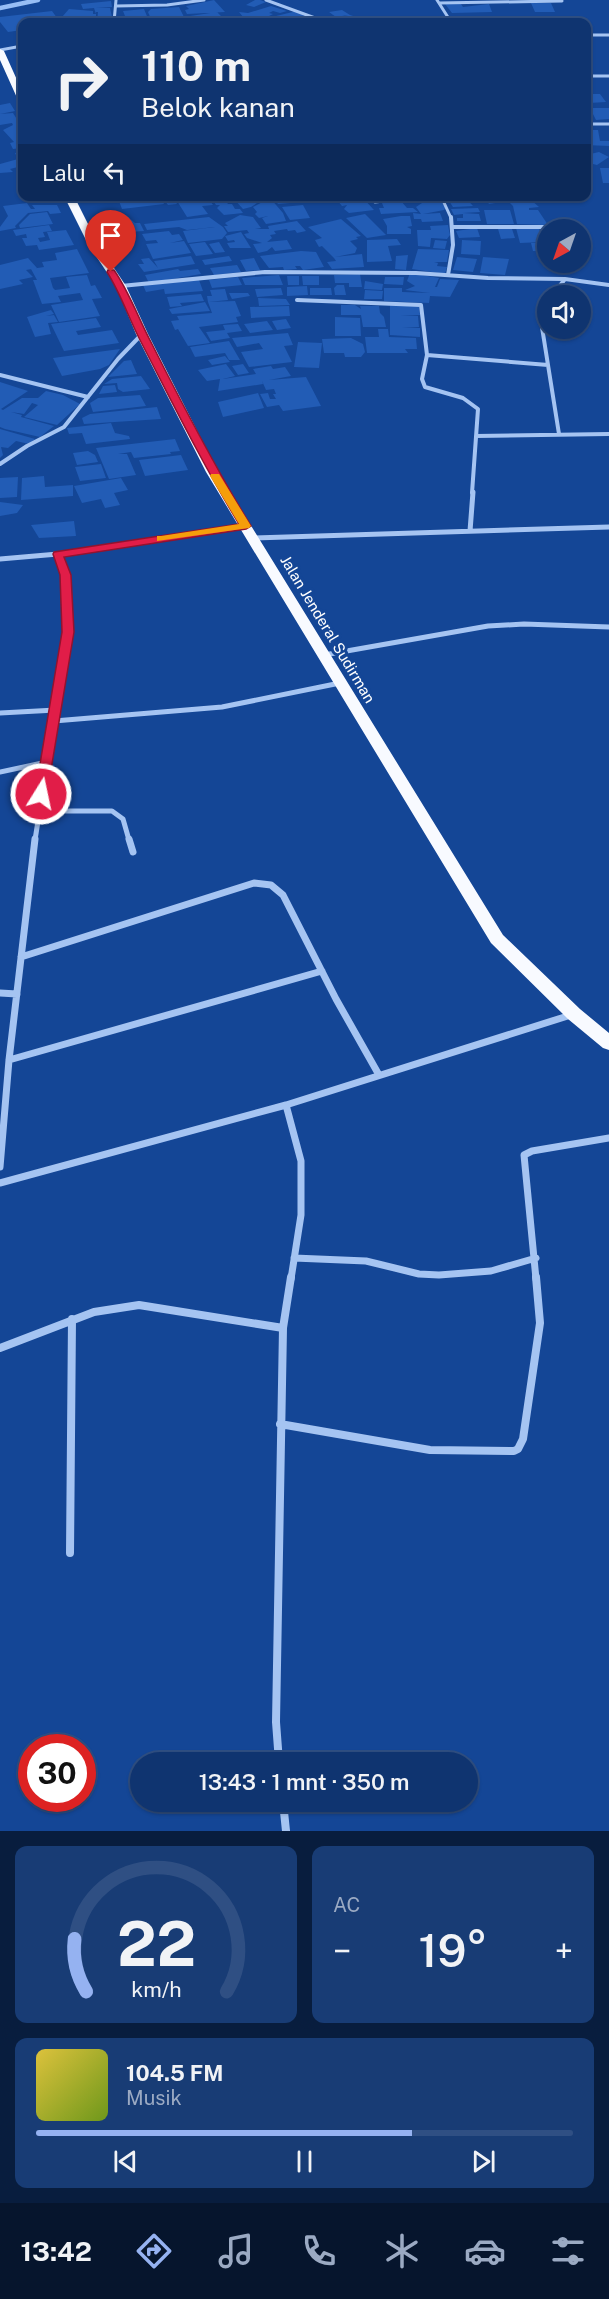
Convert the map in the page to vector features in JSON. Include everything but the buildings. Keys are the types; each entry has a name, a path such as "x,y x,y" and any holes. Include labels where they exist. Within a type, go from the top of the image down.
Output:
{"highway":[{"path":"0,50 18,91"},
{"name":"Jalan Jenderal Sudirman","path":"72,201 93,244 121,286 141,334 212,472 497,939 574,1014 609,1043"}],"street":[{"path":"115,18 116,0"},
{"path":"117,6 167,5 204,0"},
{"path":"266,0 315,18"},
{"path":"438,1 562,1"},
{"path":"438,1 449,18"},
{"path":"591,35 609,35"},
{"path":"0,50 18,47"},
{"path":"591,76 609,76"},
{"path":"591,124 609,124"},
{"path":"375,202 384,201"},
{"path":"444,201 449,210 452,227 453,256 448,275"},
{"path":"452,227 537,227"},
{"path":"121,286 265,272 404,273 565,279 609,285"},
{"path":"560,285 565,279"},
{"path":"297,300 422,305 427,355 422,380 425,387 475,404 478,409 470,531"},
{"path":"0,464 27,446 64,427 141,334"},
{"path":"544,339 559,435"},
{"path":"427,355 548,365"},
{"path":"0,375 88,397"},
{"path":"476,436 609,434"},
{"path":"0,559 249,532 470,531 609,527"},
{"path":"0,1167 9,1060 38,811 68,632 65,575 58,554"},
{"path":"324,655 488,626 534,624 609,627"},
{"path":"54,721 222,707 341,683"},
{"path":"0,713 56,710"},
{"path":"0,772 47,762"},
{"path":"38,811 112,811 123,819 133,852"},
{"path":"21,957 254,883 267,883 278,887 284,896 379,1075"},
{"path":"9,1060 322,971"},
{"path":"0,993 17,994"},
{"path":"0,1184 286,1105 574,1014"},
{"path":"278,1752 276,1722 283,1328 301,1215 301,1161 286,1105"},
{"path":"280,1424 430,1450 514,1451 519,1449 524,1439 540,1323 536,1258 524,1155 532,1151 609,1138"},
{"path":"294,1258 366,1261 419,1274 440,1275 491,1271 536,1258"},
{"path":"0,1348 94,1312 139,1305 283,1328"},
{"path":"70,1553 72,1319"},
{"path":"284,1812 286,1831"}],"waterway":[{"path":"0,8 38,0"}],"slow traffic":[{"path":"161,539 246,526 215,476"}],"route":[{"path":"41,794 62,681 68,632 65,575 58,554 246,526 212,472 141,334 121,286 111,272"}]}
